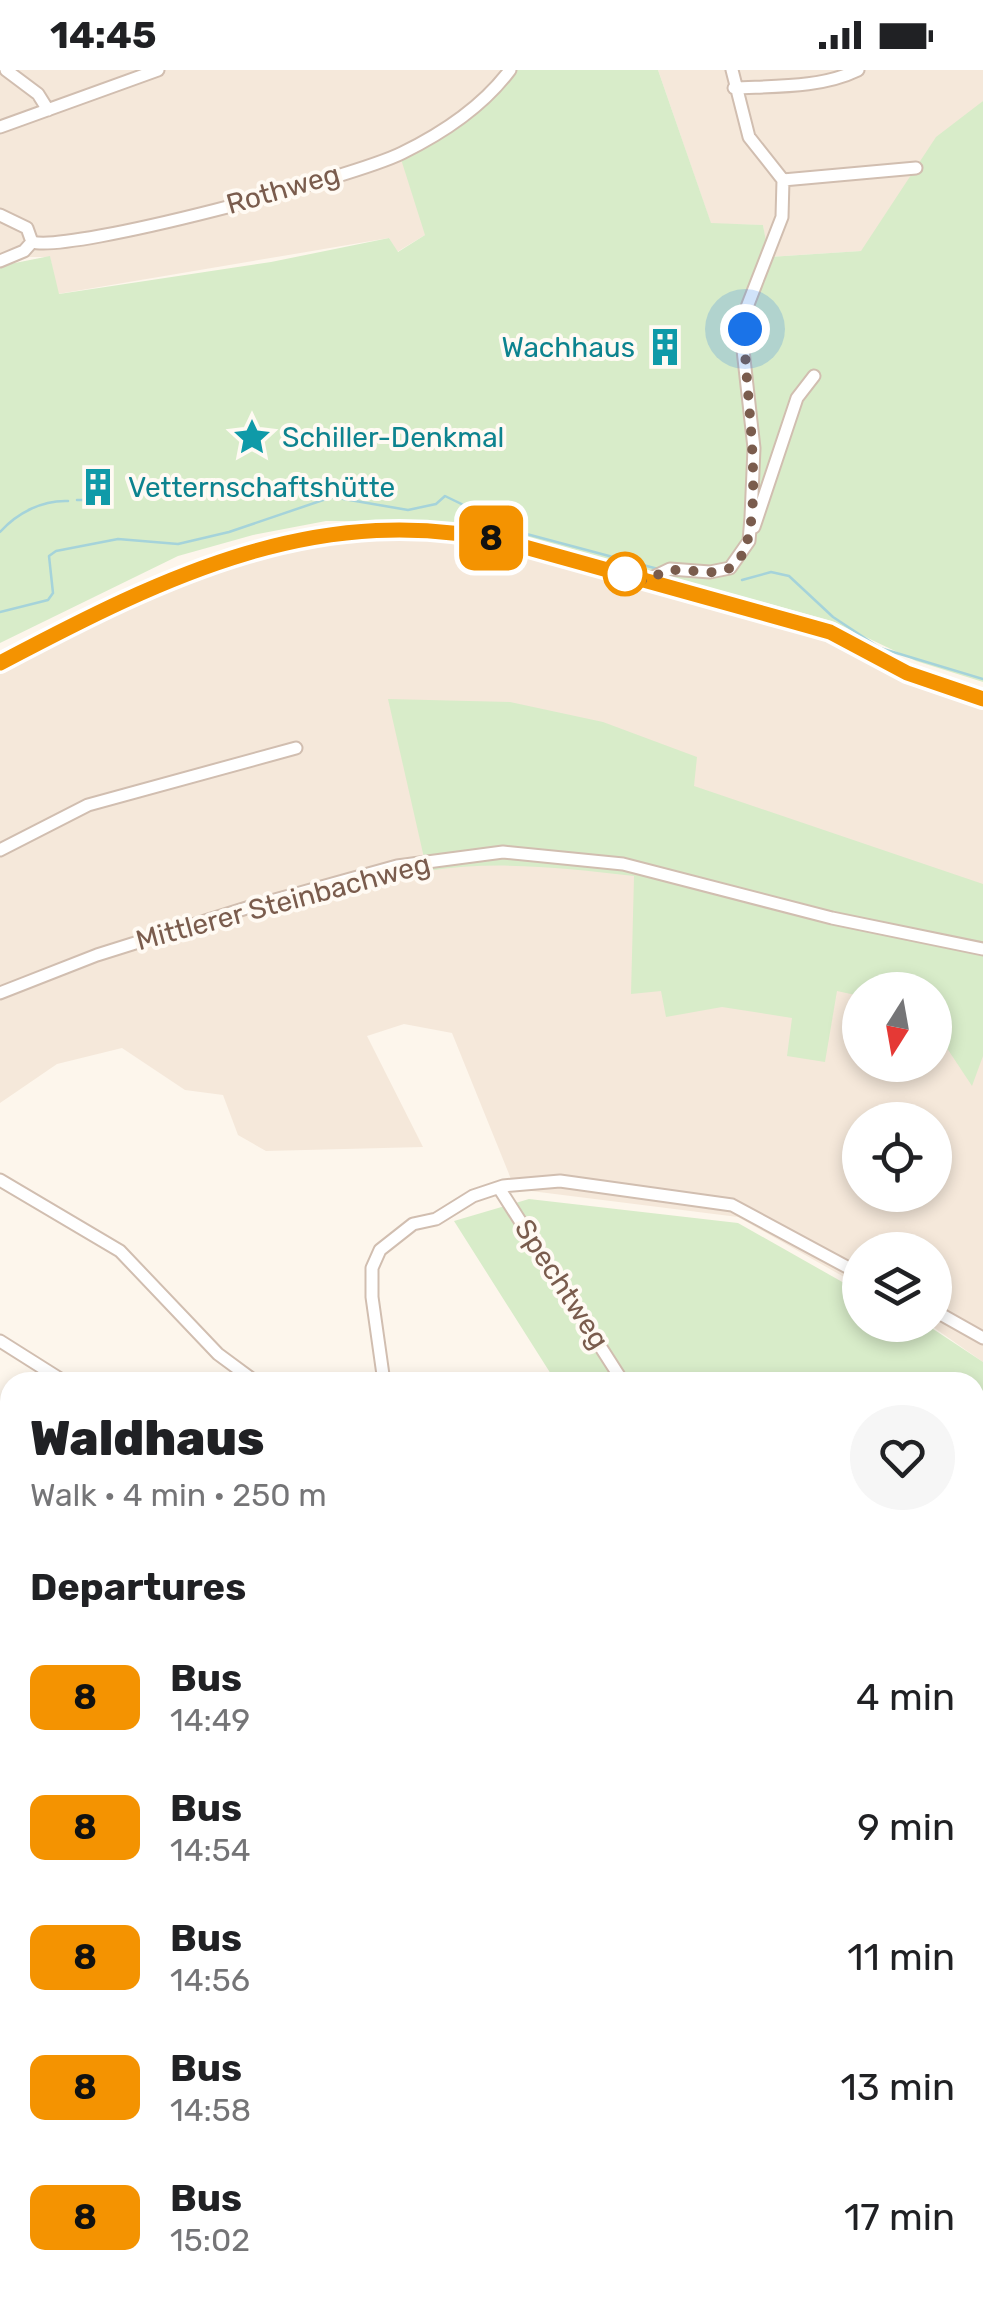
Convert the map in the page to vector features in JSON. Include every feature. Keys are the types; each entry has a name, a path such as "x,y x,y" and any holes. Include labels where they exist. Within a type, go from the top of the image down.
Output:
{"street":[{"path":"6,70 38,94 48,110"},
{"path":"0,127 158,70"},
{"path":"732,70 749,137 783,180 782,217 746,322 743,350 754,448 749,540"},
{"path":"734,88 792,85 843,77 858,70"},
{"name":"Rothweg","path":"32,242 130,228 280,194 399,155 454,124 507,71"},
{"path":"783,180 916,168"},
{"path":"0,215 27,228 32,242 24,251 0,261"},
{"path":"651,578 670,569 710,572 730,568 749,540 797,398 814,376"},
{"path":"0,663 95,612 199,566 313,536 361,531 468,533 651,578 830,632 907,673 983,699"},
{"path":"0,850 88,805 296,748"},
{"name":"Mittlerer Steinbachweg","path":"0,993 97,955 252,906 397,866 504,852 623,864 832,918 983,948"},
{"path":"0,1180 120,1251 218,1354 242,1372"},
{"path":"383,1372 372,1298 372,1268 380,1250 413,1224 436,1219 473,1196 498,1188 560,1181 732,1205 842,1264"},
{"name":"Spechtweg","path":"498,1188 616,1372"},
{"path":"952,1321 983,1338"},
{"path":"0,1341 48,1372"}],"shaded area":[{"path":"0,70 507,70 425,235 397,252 389,238 58,294 50,257 0,257"},
{"path":"658,70 839,70 839,74 850,70 983,70 983,101 899,198 862,251 768,257 763,225 711,224"},
{"path":"389,537 468,541 535,555 827,636 906,679 983,705 983,1362 952,1340 952,1232 842,1232 842,1276 738,1217 515,1189 452,1033 404,1024 367,1036 423,1147 266,1151 238,1135 223,1095 185,1090 122,1048 57,1064 0,1103 0,670 99,619 218,566 305,545"}],"green space":[{"path":"507,70 658,70 711,223 763,225 769,257 861,251 936,137 983,101 983,682 916,661 832,621 470,522 326,521 253,535 178,556 0,643 0,266 50,256 59,294 271,262 389,238 398,252 425,235 400,156 456,125"},
{"path":"388,699 510,702 603,722 697,757 694,786 983,884 983,1056 972,1086 952,1056 952,972 842,972 842,992 837,991 825,1062 787,1056 792,1018 722,1007 666,1017 661,991 631,994 634,876 505,866 427,871"},
{"path":"529,1199 738,1223 842,1282 842,1342 952,1342 983,1362 983,1372 550,1372 454,1221"}],"waterway":[{"path":"0,612 48,600 53,593 49,556 56,551 118,539 178,544 229,532 332,497 408,510 436,504 445,496 519,532 658,569"},
{"path":"90,499 97,499"},
{"path":"77,500 83,500"},
{"path":"0,532 31,509 68,501"},
{"path":"742,580 771,572 789,576 833,617 880,648 983,679"}],"bus line":[{"name":"8","path":"0,663 95,612 216,560 313,536 421,531 468,533 514,544 830,632 907,673 983,699"}],"place":[{"name":"Wachhaus","path":"665,347"},
{"name":"Schiller-Denkmal","path":"252,437"},
{"name":"Vetternschaftshütte","path":"98,487"}],"route":[{"path":"625,574 645,581 670,569 710,572 730,568 745,551 751,518 754,448 743,350 745,329"}]}
